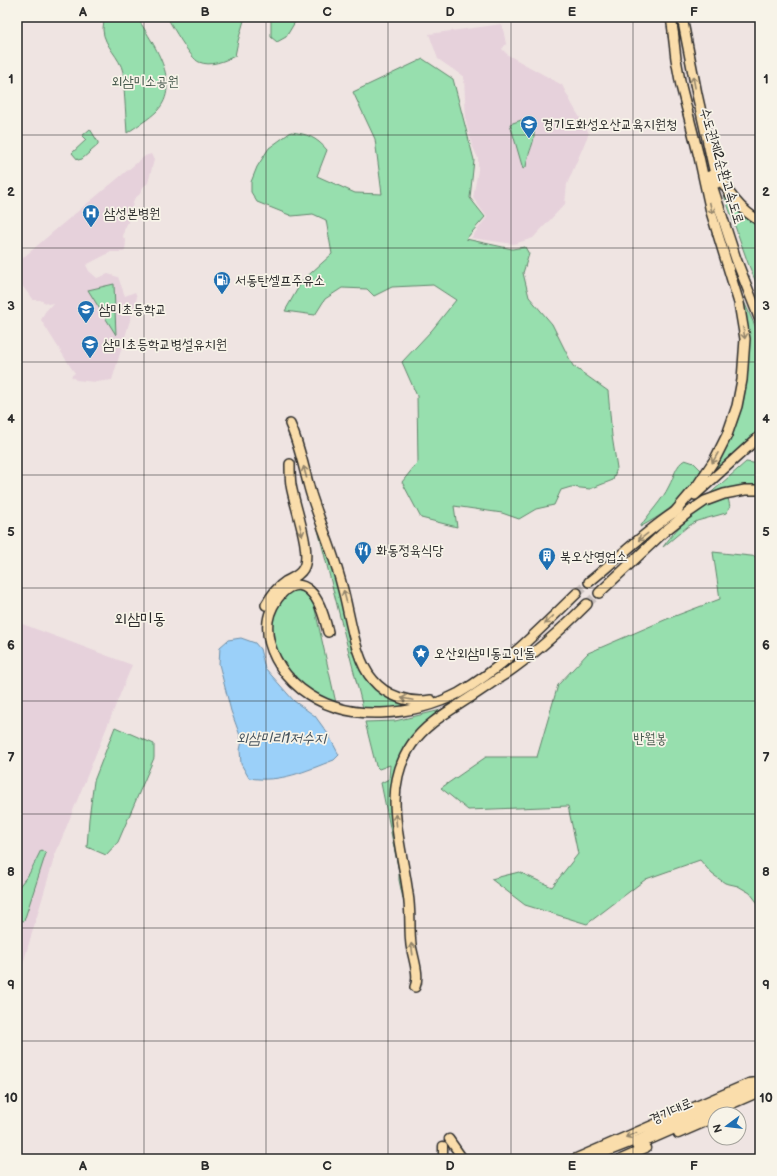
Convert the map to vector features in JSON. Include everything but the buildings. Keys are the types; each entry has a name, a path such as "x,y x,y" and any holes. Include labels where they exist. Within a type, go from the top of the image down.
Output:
{"highway":[{"name":"수도권제2순환고속도로","path":"671,17 680,71 706,168 736,259 760,320"},
{"name":"수도권제2순환고속도로","path":"682,17 718,191 760,303"},
{"path":"599,593 676,516 715,459 727,435 737,406 742,380 745,339 739,303 711,212 700,157 681,86 676,59 674,33"},
{"path":"708,148 718,174 728,190 742,208 760,221"},
{"path":"290,424 296,438 311,494 337,567 360,655 369,675 382,689 396,696 414,701 426,701 439,698 471,685"},
{"path":"676,516 679,510 760,436"},
{"path":"676,516 681,515 760,443"},
{"path":"290,464 291,485 305,542 306,561 305,566 299,574 278,588 269,599 263,613 262,623 267,653 283,679 290,687 304,698 348,716 392,712 420,707 452,696 471,685 504,661 577,593"},
{"path":"589,582 634,544 676,516 724,494 745,490 760,490"},
{"path":"326,707 296,685 288,677 278,662 271,648 268,636 270,610 276,600 285,591 300,585 305,587 315,597 326,622 328,632"},
{"path":"415,987 417,983 410,936 409,902 395,820 395,798 402,763 412,744 426,728 443,714 488,686 534,653 587,604"},
{"path":"365,715 394,717 418,713 455,702 488,686"}],"main road":[{"path":"574,1159 749,1083 758,1081"},
{"name":"경기대로","path":"590,1159 640,1139 752,1088 758,1081"},
{"name":"경기대로","path":"604,1159 666,1134 755,1094 760,1094"},
{"path":"740,1106 757,1098 760,1094"},
{"path":"621,1159 707,1121"},
{"path":"449,1139 462,1159"},
{"path":"443,1146 444,1159"}],"shaded area":[{"name":"경기도화성오산교육지원청","path":"502,24 506,44 502,49 508,55 562,85 589,133 567,184 565,204 533,238 514,244 471,238 487,217 473,198 478,170 478,158 472,145 466,122 464,77 438,59 429,34"},
{"path":"151,154 154,160 148,183 143,187 140,194 134,199 132,207 129,210 130,218 124,230 123,237 126,241 125,251 111,252 86,265 89,271 97,278 108,274 118,277 125,296 135,292 137,297 112,380 96,382 76,380 71,376 75,373 41,320 45,312 53,303 48,304 40,300 33,300 17,279 17,263 145,156"},
{"path":"17,622 132,665 55,855 17,984"}],"green space":[{"name":"외삼미소공원","path":"105,17 137,17 157,51 166,76 167,88 164,100 157,111 147,120 127,133 123,72 119,61 104,36 103,28"},
{"path":"167,17 245,17 235,56 213,64 199,62 191,55"},
{"path":"271,17 298,17 286,37 277,42 271,37"},
{"path":"423,59 453,79 474,160 470,198 485,217 466,239 512,249 525,247 529,254 523,273 529,297 552,324 573,366 608,391 612,436 617,468 613,480 590,489 571,487 561,490 554,505 536,509 519,519 502,513 454,506 457,527 421,518 402,482 418,462 417,396 402,362 432,330 456,300 433,285 392,287 374,296 367,289 342,288 325,299 315,315 285,311 302,281 332,254 326,220 313,214 292,216 257,202 251,192 251,182 257,167 269,148 291,132 311,137 327,150 317,176 355,193 382,194 375,139 353,92"},
{"path":"530,117 533,125 534,137 526,167 523,169 510,124"},
{"path":"90,129 98,142 98,145 82,159 78,160 72,153 86,140 82,136"},
{"path":"723,192 760,225 760,292 748,263"},
{"path":"114,284 116,335 88,290"},
{"path":"741,295 760,337 760,430 707,479 737,422 746,388 749,339"},
{"path":"685,460 694,463 701,470 689,489 675,504 659,516 640,527 666,491 679,464"},
{"path":"746,462 760,464 760,487 705,498"},
{"path":"728,498 730,507 726,513 697,521 687,527 663,547 676,530 691,516 718,501"},
{"path":"314,514 323,538 364,675 375,687 386,695 414,704 395,708 363,708"},
{"name":"반월봉","path":"713,552 760,557 760,906 750,893 738,886 725,883 712,874 700,860 646,879 587,924 525,905 491,879 519,872 552,887 578,854 568,806 468,810 441,788 486,757 537,757 558,685 588,653 667,619 720,599"},
{"path":"292,590 304,591 314,605 336,703 313,692 303,685 279,657 272,629 272,618 278,603"},
{"path":"441,710 424,724 396,772 406,913 381,783 389,779 390,765 379,769 376,766 365,722 395,721"},
{"path":"115,727 154,744 154,758 118,842 106,855 87,847 94,781"},
{"path":"41,850 46,853 24,921 17,919 17,889 29,874"}],"water":[{"name":"외삼미리1저수지","path":"241,638 255,643 260,649 265,668 294,701 315,716 328,734 339,755 334,760 293,775 272,779 249,778 241,764 240,750 242,741 231,711 219,664 220,647 228,640"}],"tunnel":[{"path":"577,593 589,582"},
{"path":"587,604 599,593"}],"place":[{"name":"경기도화성오산교육지원청","path":"529,139"},
{"name":"삼성본병원","path":"91,228"},
{"name":"서동탄셀프주유소","path":"222,295"},
{"name":"삼미초등학교","path":"86,324"},
{"name":"삼미초등학교병설유치원","path":"90,359"},
{"name":"화동정육식당","path":"363,565"},
{"name":"북오산영업소","path":"547,571"},
{"name":"오산외삼미동고인돌","path":"421,668"}],"district":[{"name":"외삼미동","path":"140,619"}]}
